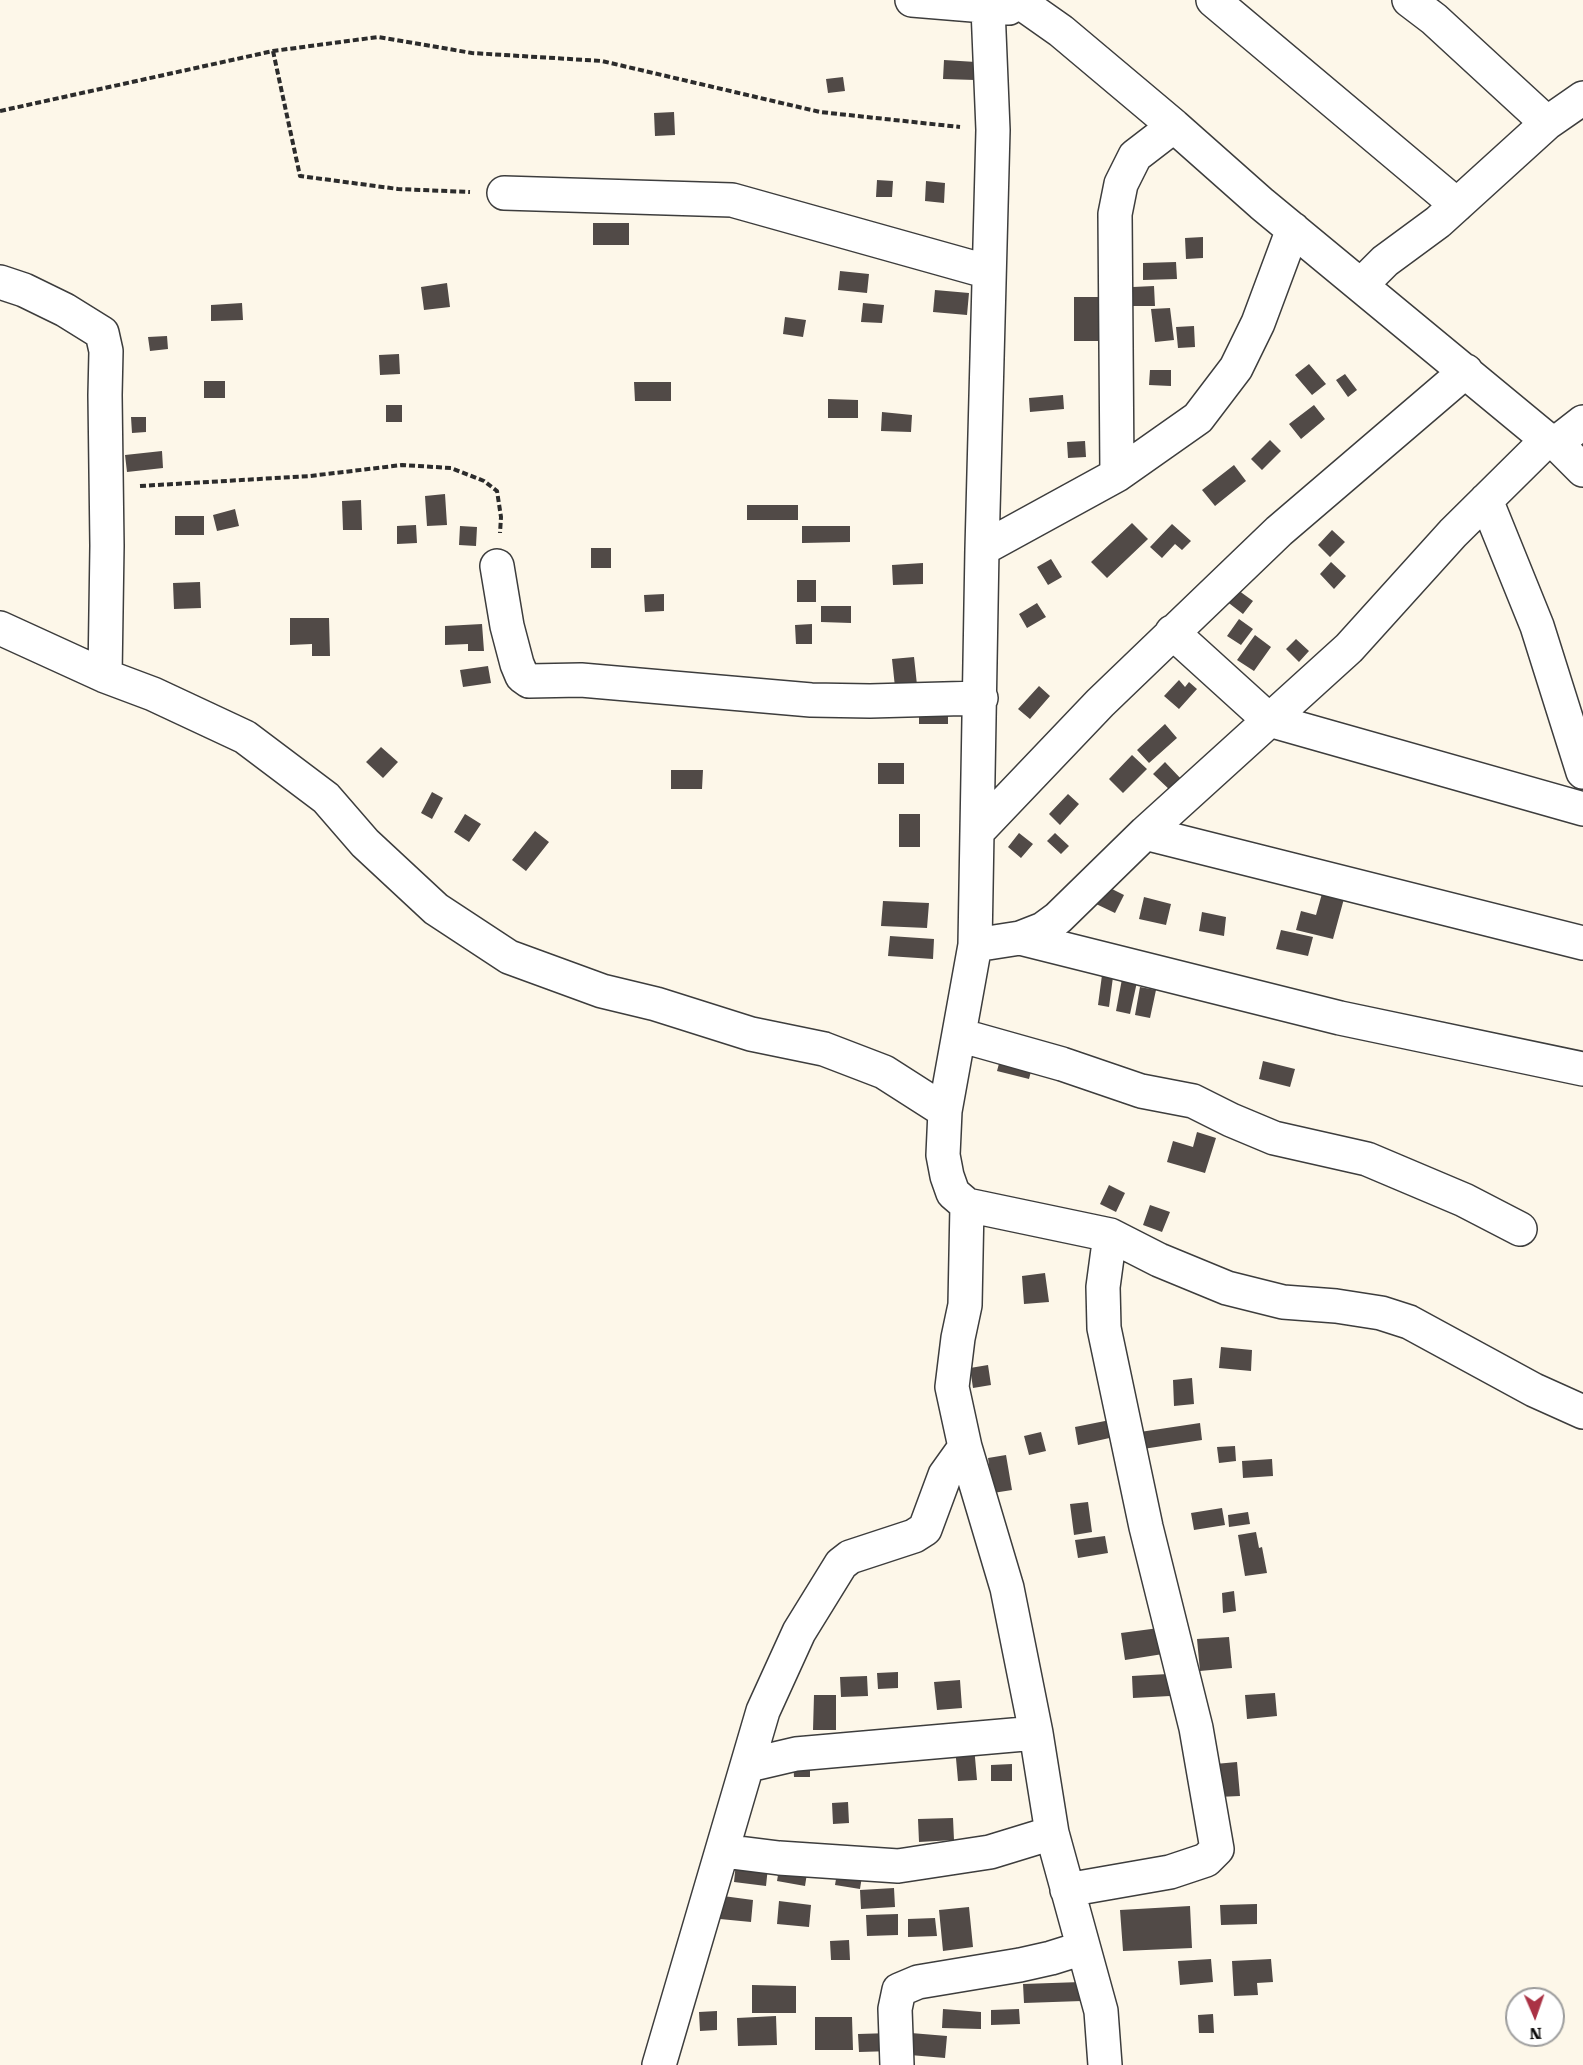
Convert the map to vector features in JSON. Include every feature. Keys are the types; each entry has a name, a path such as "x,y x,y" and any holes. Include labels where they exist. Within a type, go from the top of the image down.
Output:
{"street":[{"path":"912,0 1020,4 1061,31 1262,204 1552,441 1583,470"},
{"path":"1214,0 1457,205"},
{"path":"1409,0 1434,19 1547,123"},
{"path":"1020,4 993,130 975,945 945,1111 944,1155 947,1176 953,1193 967,1204 1110,1235 1159,1260 1227,1288 1282,1302 1336,1306 1381,1313 1409,1322 1534,1390 1583,1412"},
{"path":"1361,285 1385,261 1438,222 1547,123 1583,98"},
{"path":"1117,475 1115,214 1121,184 1135,156 1174,126"},
{"path":"504,193 732,200 989,272"},
{"path":"982,549 1117,475 1198,418 1236,368 1258,323 1293,229"},
{"path":"0,282 34,295 102,333 106,351 105,676"},
{"path":"977,832 1100,703 1279,531 1466,371"},
{"path":"975,945 1020,938 1043,928 1058,918 1145,833 1349,648 1486,500 1552,441 1583,422"},
{"path":"1486,500 1538,626 1577,730 1583,772"},
{"path":"497,566 507,626 517,664 522,676 529,681 581,680 811,700 981,698"},
{"path":"0,628 105,676 153,694 245,737 326,798 364,843 436,909 509,957 602,991 656,1004 751,1034 824,1049 884,1072 945,1111"},
{"path":"1172,632 1269,720 1583,809"},
{"path":"1145,833 1583,943"},
{"path":"1020,938 1340,1018 1583,1069"},
{"path":"959,1035 1062,1064 1141,1092 1194,1101 1231,1120 1275,1138 1366,1159 1464,1200 1520,1229"},
{"path":"967,1204 965,1305 952,1387 965,1447 1007,1588 1036,1734 1052,1833 1101,2011 1105,2065"},
{"path":"1067,1890 1170,1872 1206,1860 1217,1849 1196,1728 1146,1527 1104,1329 1103,1287 1110,1235"},
{"path":"659,2065 763,1711 799,1632 841,1564 850,1557 914,1536 925,1529 945,1474 965,1447"},
{"path":"749,1765 796,1754 1036,1734"},
{"path":"723,1851 779,1858 898,1866 990,1852 1052,1833"},
{"path":"897,2065 895,2009 899,1990 918,1982 1020,1965 1083,1948"}],"path":[{"path":"0,111 273,51 378,37 472,53 602,60 820,112 889,121 993,130"},
{"path":"273,51 300,176 398,189 504,193"},
{"path":"107,488 310,476 402,465 452,468 484,481 497,491 501,517 497,566"}],"building":[{"path":"944,60 976,62 975,80 943,79"},
{"path":"843,77 845,91 828,93 826,79"},
{"path":"674,112 675,135 655,136 654,113"},
{"path":"877,180 893,181 892,197 876,197"},
{"path":"926,181 945,183 944,203 925,201"},
{"path":"593,223 629,223 629,245 593,245"},
{"path":"1203,237 1203,258 1186,259 1185,238"},
{"path":"1176,262 1177,279 1143,280 1143,263"},
{"path":"840,271 869,274 867,293 838,290"},
{"path":"447,283 450,307 424,310 421,287"},
{"path":"1154,286 1155,306 1133,306 1133,287"},
{"path":"935,290 969,293 967,315 933,312"},
{"path":"1074,297 1099,297 1099,341 1074,341"},
{"path":"242,303 243,320 211,321 211,305"},
{"path":"863,303 884,305 882,323 861,322"},
{"path":"1170,308 1174,340 1155,342 1151,309"},
{"path":"785,317 806,320 803,337 783,334"},
{"path":"1194,326 1195,347 1178,348 1176,327"},
{"path":"167,336 168,349 150,351 148,337"},
{"path":"399,354 400,374 380,375 379,355"},
{"path":"1309,364 1326,384 1312,395 1295,375"},
{"path":"1150,370 1171,370 1171,386 1149,385"},
{"path":"1345,374 1357,390 1348,397 1336,380"},
{"path":"204,381 225,381 225,398 204,398"},
{"path":"634,382 671,382 671,401 635,401"},
{"path":"1063,395 1064,409 1030,412 1029,398"},
{"path":"828,399 858,400 858,418 828,418"},
{"path":"386,405 402,405 402,422 386,422"},
{"path":"1314,405 1325,419 1301,439 1289,424"},
{"path":"882,412 912,415 911,432 881,431"},
{"path":"131,417 146,417 146,432 132,433"},
{"path":"1270,440 1281,451 1262,470 1251,459"},
{"path":"1085,441 1086,457 1068,458 1067,442"},
{"path":"162,451 163,468 127,472 125,455"},
{"path":"1234,465 1246,481 1215,506 1202,490"},
{"path":"445,494 447,525 427,526 425,496"},
{"path":"361,500 362,530 343,530 342,501"},
{"path":"747,505 798,505 798,520 747,520"},
{"path":"235,509 239,526 217,531 213,515"},
{"path":"175,516 204,516 204,535 175,535"},
{"path":"1132,523 1148,539 1107,578 1091,562"},
{"path":"1172,524 1191,541 1182,550 1175,544 1162,558 1150,547"},
{"path":"416,525 417,543 397,544 397,526"},
{"path":"460,526 477,527 476,546 459,545"},
{"path":"802,526 850,526 850,542 802,543"},
{"path":"1332,530 1345,542 1330,557 1318,545"},
{"path":"591,548 611,548 611,568 591,568"},
{"path":"1051,559 1062,577 1048,585 1037,567"},
{"path":"1331,562 1346,576 1334,589 1320,574"},
{"path":"923,563 923,584 893,585 892,565"},
{"path":"797,580 816,580 816,602 797,602"},
{"path":"200,582 201,608 174,609 173,583"},
{"path":"1231,585 1253,601 1243,614 1221,597"},
{"path":"664,594 664,611 645,612 644,595"},
{"path":"1037,603 1046,617 1027,628 1019,614"},
{"path":"821,606 851,606 851,623 821,622"},
{"path":"290,618 329,618 330,656 312,656 312,644 290,645"},
{"path":"1239,619 1253,629 1241,645 1227,636"},
{"path":"482,624 484,651 468,651 468,644 445,645 445,626"},
{"path":"812,624 812,644 796,644 795,625"},
{"path":"1255,635 1271,647 1254,671 1237,660"},
{"path":"1296,639 1309,651 1299,662 1286,649"},
{"path":"914,657 917,685 895,687 892,659"},
{"path":"488,666 491,683 463,687 460,670"},
{"path":"1179,680 1185,687 1189,682 1197,689 1179,709 1164,696"},
{"path":"1039,686 1050,696 1030,719 1018,709"},
{"path":"919,707 948,707 948,724 919,724"},
{"path":"1165,724 1177,738 1149,763 1137,750"},
{"path":"381,747 398,762 383,778 366,762"},
{"path":"1132,755 1147,769 1123,793 1109,779"},
{"path":"1165,762 1183,781 1172,792 1153,774"},
{"path":"878,763 904,763 904,784 878,784"},
{"path":"671,770 703,770 702,789 671,789"},
{"path":"432,792 443,798 432,819 421,813"},
{"path":"1068,794 1079,804 1060,825 1049,814"},
{"path":"465,814 481,824 469,842 454,832"},
{"path":"899,814 920,814 920,847 899,847"},
{"path":"535,831 549,842 526,871 512,860"},
{"path":"1019,833 1033,844 1021,858 1008,847"},
{"path":"1055,833 1069,846 1061,854 1047,841"},
{"path":"1102,884 1124,895 1115,913 1094,903"},
{"path":"1323,890 1345,895 1333,939 1296,930 1301,911 1316,915"},
{"path":"1144,897 1171,904 1166,925 1139,919"},
{"path":"883,901 929,903 927,928 881,926"},
{"path":"1202,912 1226,917 1224,936 1199,931"},
{"path":"1281,930 1313,937 1308,956 1276,949"},
{"path":"890,936 934,939 933,959 888,956"},
{"path":"1102,975 1113,977 1109,1007 1098,1005"},
{"path":"1122,979 1137,982 1130,1014 1116,1011"},
{"path":"1140,987 1156,990 1150,1018 1135,1015"},
{"path":"1001,1056 1033,1064 1029,1079 997,1071"},
{"path":"1263,1061 1295,1069 1290,1087 1259,1079"},
{"path":"1197,1132 1216,1138 1205,1173 1167,1162 1173,1141 1193,1147"},
{"path":"1109,1185 1125,1193 1116,1212 1100,1204"},
{"path":"1150,1205 1170,1212 1162,1232 1143,1225"},
{"path":"1045,1273 1049,1302 1024,1304 1022,1276"},
{"path":"1221,1347 1252,1350 1251,1371 1219,1368"},
{"path":"988,1365 991,1385 973,1388 970,1368"},
{"path":"1192,1378 1194,1404 1174,1406 1173,1380"},
{"path":"1110,1420 1114,1437 1078,1445 1075,1427"},
{"path":"1200,1423 1202,1440 1143,1449 1140,1432"},
{"path":"1041,1432 1046,1451 1029,1455 1024,1436"},
{"path":"1235,1446 1236,1461 1219,1463 1217,1447"},
{"path":"1006,1455 1012,1490 993,1493 988,1458"},
{"path":"1272,1459 1273,1476 1243,1478 1242,1461"},
{"path":"1088,1502 1092,1532 1074,1535 1070,1504"},
{"path":"1222,1508 1225,1525 1194,1530 1191,1513"},
{"path":"1248,1512 1250,1524 1229,1527 1228,1515"},
{"path":"1256,1532 1259,1548 1262,1547 1267,1573 1245,1576 1238,1535"},
{"path":"1105,1536 1108,1553 1078,1558 1075,1540"},
{"path":"1234,1591 1236,1611 1223,1613 1222,1593"},
{"path":"1159,1628 1163,1654 1125,1660 1121,1633"},
{"path":"1229,1637 1232,1668 1200,1671 1197,1639"},
{"path":"898,1672 898,1688 878,1689 877,1673"},
{"path":"1168,1674 1170,1696 1133,1698 1132,1676"},
{"path":"867,1676 868,1696 841,1697 840,1677"},
{"path":"960,1680 962,1708 937,1710 934,1682"},
{"path":"1275,1693 1277,1716 1247,1719 1245,1695"},
{"path":"814,1695 836,1695 836,1730 813,1730"},
{"path":"974,1746 977,1780 958,1781 955,1747"},
{"path":"810,1759 810,1777 794,1777 793,1760"},
{"path":"1237,1762 1240,1796 1218,1797 1215,1764"},
{"path":"1012,1764 1012,1781 991,1781 991,1765"},
{"path":"848,1802 849,1823 833,1824 832,1803"},
{"path":"953,1818 954,1840 919,1842 918,1819"},
{"path":"736,1863 768,1867 766,1886 734,1882"},
{"path":"780,1863 808,1867 805,1886 777,1881"},
{"path":"838,1867 863,1870 860,1889 835,1885"},
{"path":"894,1888 895,1907 861,1909 860,1890"},
{"path":"723,1896 753,1900 751,1922 720,1919"},
{"path":"779,1901 811,1905 809,1927 777,1924"},
{"path":"1257,1904 1257,1924 1221,1925 1220,1905"},
{"path":"1190,1906 1192,1948 1123,1951 1120,1910"},
{"path":"969,1907 973,1947 943,1951 939,1910"},
{"path":"898,1914 898,1935 867,1936 866,1915"},
{"path":"935,1918 937,1936 908,1937 908,1919"},
{"path":"849,1940 850,1960 831,1960 830,1941"},
{"path":"1211,1959 1213,1982 1180,1985 1178,1961"},
{"path":"1271,1959 1273,1982 1257,1983 1258,1995 1234,1996 1232,1961"},
{"path":"1081,1982 1082,2001 1024,2003 1023,1984"},
{"path":"752,1985 796,1986 796,2013 752,2013"},
{"path":"943,2009 981,2012 981,2029 942,2028"},
{"path":"1019,2009 1020,2024 991,2025 991,2010"},
{"path":"717,2011 717,2030 700,2031 699,2012"},
{"path":"1213,2014 1214,2033 1199,2033 1198,2015"},
{"path":"776,2016 777,2045 738,2046 737,2018"},
{"path":"815,2017 852,2017 853,2050 815,2050"},
{"path":"891,2033 893,2051 859,2052 858,2034"},
{"path":"911,2033 947,2036 945,2058 910,2055"}]}
